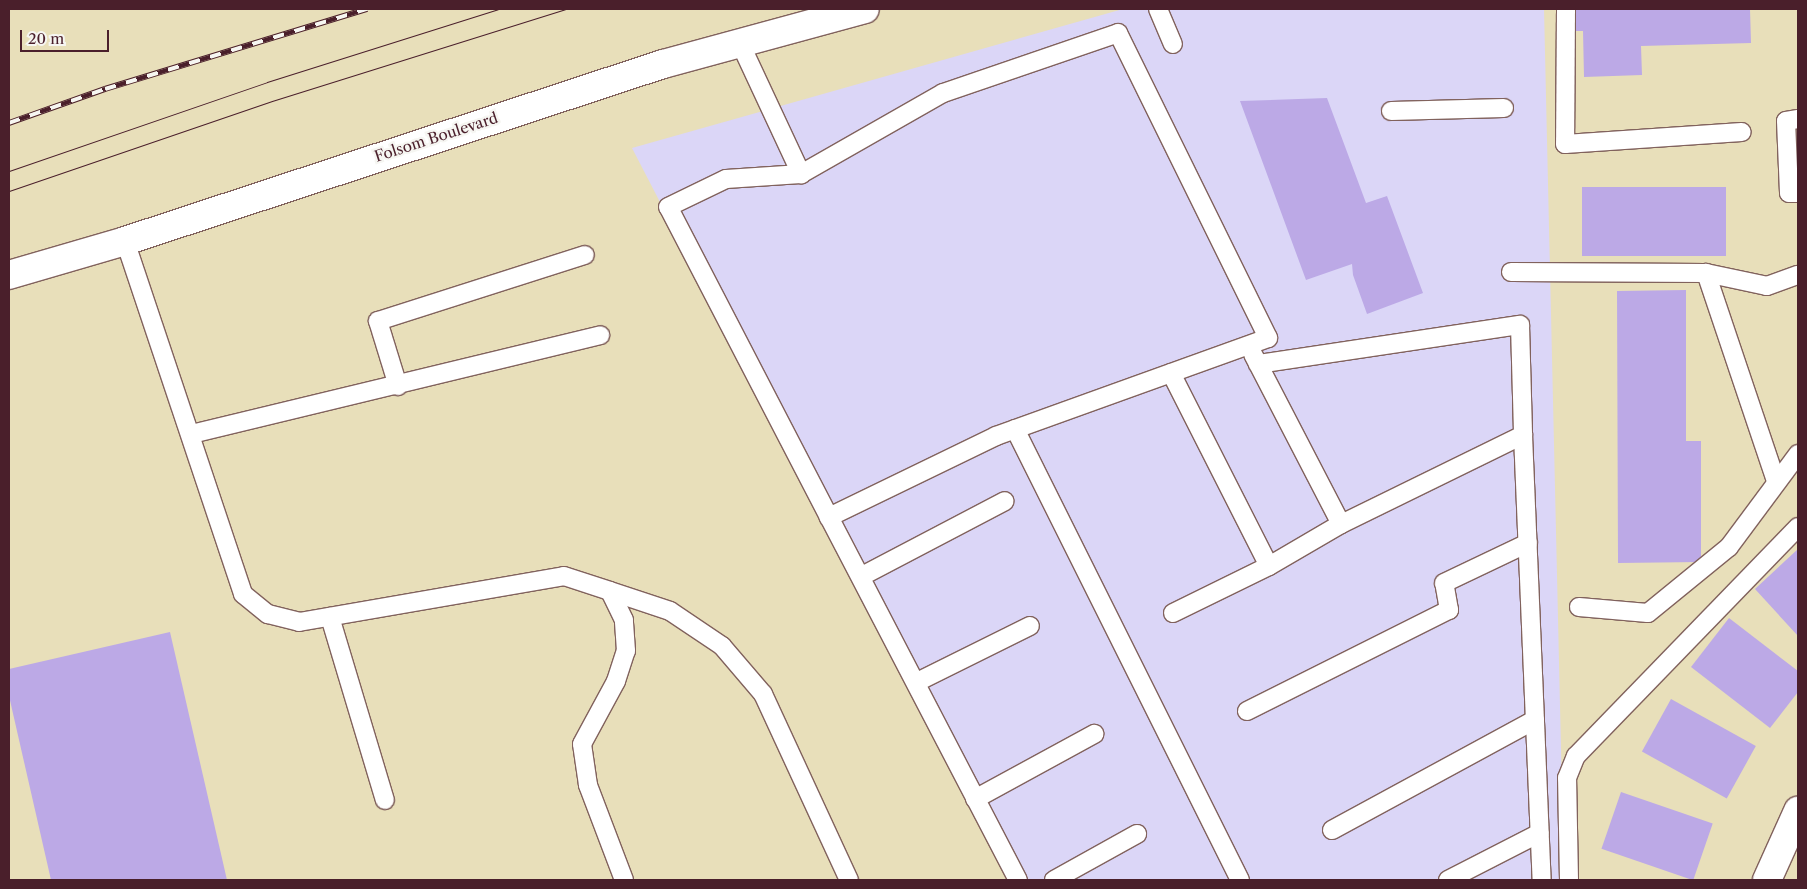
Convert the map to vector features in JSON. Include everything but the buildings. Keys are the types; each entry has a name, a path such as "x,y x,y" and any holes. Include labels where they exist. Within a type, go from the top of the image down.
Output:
{"main road":[{"name":"Folsom Boulevard","path":"9,274 125,241 468,126 740,43 865,9"},
{"path":"1767,880 1798,811"}],"lane":[{"path":"1158,9 1174,44"},
{"path":"1566,9 1565,144 1742,132"},
{"path":"829,517 1014,429 1268,338 1118,33 943,93 801,174 726,179 668,207 829,517 862,576 1018,880"},
{"path":"740,43 801,174"},
{"path":"1390,111 1504,108"},
{"path":"1798,119 1786,121 1789,193 1798,193"},
{"path":"125,241 192,434 243,594 268,614 299,622 564,576 678,616 722,646 763,694 849,880"},
{"path":"398,386 378,321 585,255"},
{"path":"1511,272 1706,273 1767,286 1798,275"},
{"path":"1706,273 1776,482"},
{"path":"1258,364 1520,326 1542,880"},
{"path":"192,434 398,386 600,335"},
{"path":"1249,345 1341,524"},
{"path":"1172,373 1268,566"},
{"path":"1014,429 1240,880"},
{"path":"1173,613 1268,566 1341,524 1523,435"},
{"path":"1579,607 1648,614 1729,547 1798,454"},
{"path":"862,576 1005,501"},
{"path":"1570,880 1568,778 1576,756 1798,527"},
{"path":"1247,711 1449,610 1444,583 1528,543"},
{"path":"610,592 624,620 626,651 616,681 582,744 588,785 624,880"},
{"path":"330,617 386,800"},
{"path":"917,682 1030,626"},
{"path":"1332,830 1535,720"},
{"path":"976,799 1094,734"},
{"path":"1448,880 1540,833"},
{"path":"1054,880 1137,834"}],"shaded area":[{"path":"1123,9 1544,9 1564,880 1011,880 632,148"}],"tram line":[{"path":"9,171 267,82 498,9"},
{"path":"9,191 272,101 565,9"}],"railway":[{"path":"9,123 105,89 367,9"}]}
